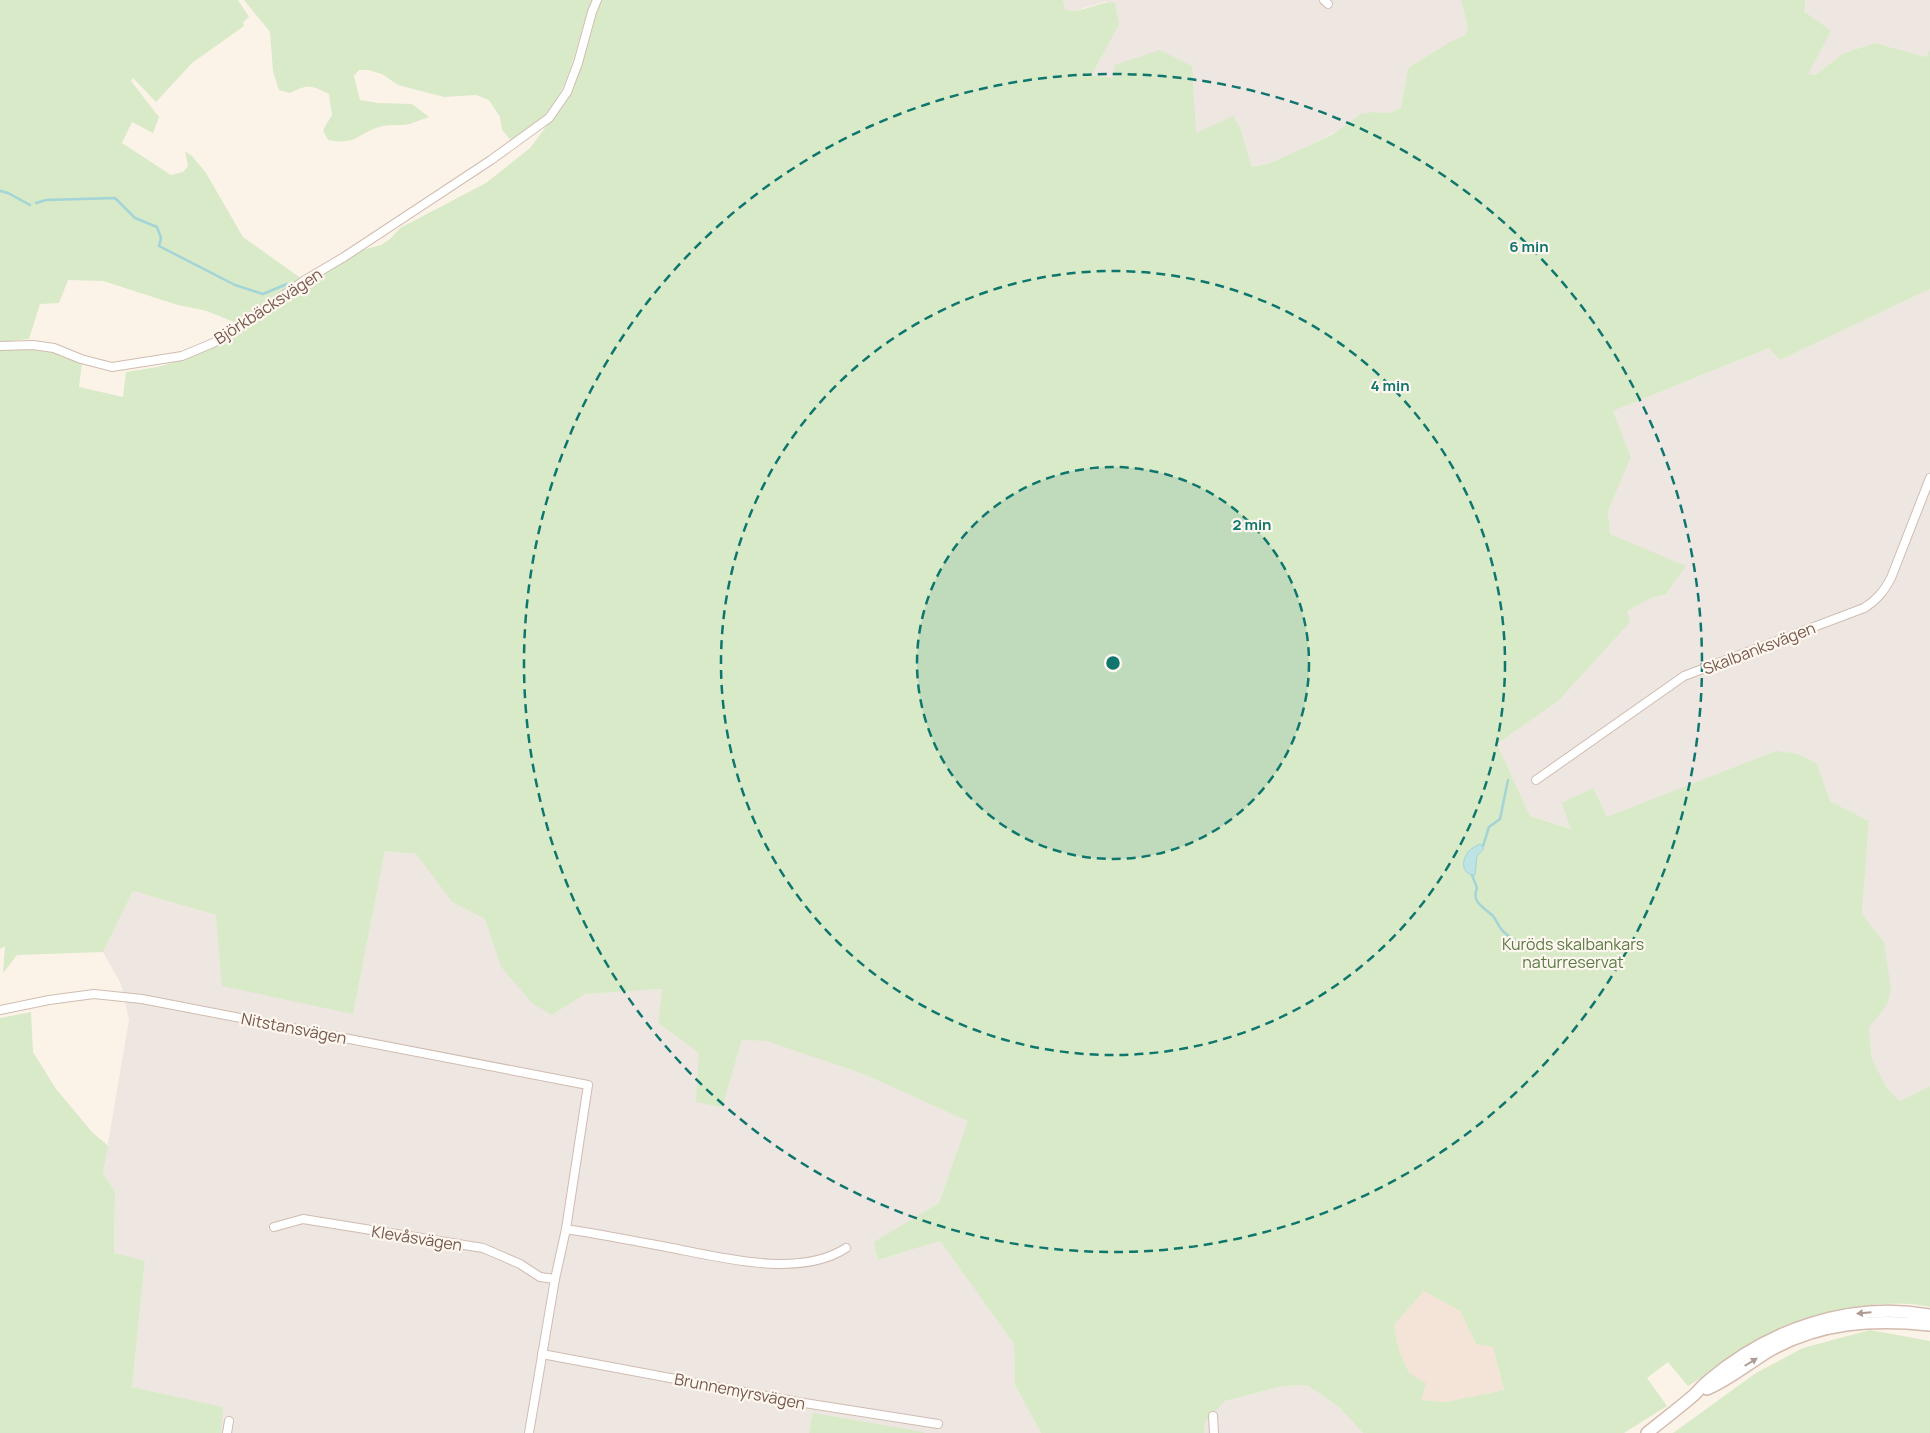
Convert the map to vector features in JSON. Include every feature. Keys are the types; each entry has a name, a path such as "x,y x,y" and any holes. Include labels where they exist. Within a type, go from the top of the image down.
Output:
{"main road":[{"path":"1647,1433 1694,1395 1708,1381 1771,1339 1836,1316 1861,1312 1909,1311 1930,1315"},
{"path":"1694,1395 1711,1388 1771,1350 1794,1339 1825,1328 1877,1321 1930,1325"}],"street":[{"name":"Björkbäcksvägen","path":"0,346 34,344 54,348 81,359 112,367 182,356 213,343 242,326 306,280 491,160 549,118 567,92 597,0"},
{"name":"Skalbanksvägen","path":"1536,780 1684,676 1864,608 1872,603 1886,588 1930,478"},
{"name":"Nitstansvägen","path":"0,1010 49,1000 94,994 142,999 588,1085 566,1229"},
{"name":"Klevåsvägen","path":"274,1227 303,1219 483,1248 520,1264 540,1277 554,1280"},
{"path":"529,1433 554,1280 566,1229 713,1256 759,1262 801,1262 827,1257 846,1248"},
{"name":"Brunnemyrsvägen","path":"542,1354 798,1402 938,1424"},
{"path":"1213,1416 1214,1433"},
{"path":"228,1433 230,1421"}],"shaded area":[{"path":"1063,0 1461,0 1468,28 1464,36 1450,42 1408,68 1401,108 1389,113 1374,112 1308,146 1270,163 1252,167 1240,128 1196,134 1113,78 1092,75 1102,57 1107,1 1071,12 1065,10"},
{"path":"1805,0 1930,0 1930,50 1926,57 1875,43 1844,53 1815,75 1808,74"},
{"path":"1930,289 1930,1086 1900,1101 1887,1088 1872,1059 1869,1028 1887,1005 1884,942 1862,914 1869,821 1830,801 1817,764 1607,817 1572,829 1530,816 1497,744 1558,701 1626,611 1653,597 1665,595 1685,566 1610,534 1608,511 1631,457 1613,411 1769,348 1780,360"},
{"path":"385,851 416,854 452,902 485,919 501,967 552,1015 585,994 662,989 658,1023 699,1053 722,1106 742,1040 766,1041 861,1073 969,1121 939,1203 875,1242 878,1260 940,1241 1014,1344 1015,1385 1041,1433 924,1433 813,1414 809,1433 221,1433 222,1407 132,1387 145,1262 114,1253 115,1192 103,1173 129,1020 121,984 103,952 133,891 216,915 353,1014"},
{"path":"1424,1291 1460,1311 1476,1344 1493,1347 1504,1390 1446,1402 1421,1400 1399,1350 1394,1325"},
{"path":"1307,1385 1339,1407 1363,1433 1204,1433 1205,1422 1225,1401 1282,1386"}],"green space":[{"path":"0,0 238,0 249,17 243,22 244,26 192,63 156,102 133,78 131,81 159,117 153,133 132,122 122,143 171,175 183,172 188,166 185,151 192,156 206,173 243,237 302,279 241,325 207,311 178,305 103,281 68,280 59,303 40,304 29,339 0,342"},
{"path":"244,0 593,0 568,76 561,91 543,117 511,140 502,130 500,117 489,100 476,95 444,97 398,85 382,74 368,70 359,70 354,76 360,100 378,103 412,104 429,117 410,124 383,126 352,140 338,141 328,140 323,130 332,115 329,94 310,87 301,88 290,93 279,90 273,71 270,32"},
{"name":"Kuröds skalbankars naturreservat","path":"602,0 1063,0 1065,10 1071,11 1115,3 1119,24 1092,75 1113,78 1115,65 1160,50 1192,66 1196,133 1233,116 1240,128 1252,167 1270,163 1333,134 1361,114 1374,112 1389,113 1401,108 1408,68 1450,42 1464,36 1468,28 1461,0 1805,0 1805,12 1831,31 1808,74 1815,75 1844,53 1875,43 1926,57 1930,50 1930,289 1780,360 1769,348 1613,411 1631,457 1608,511 1610,534 1686,566 1665,595 1653,597 1627,611 1630,622 1558,701 1497,744 1530,816 1571,829 1562,803 1593,788 1607,817 1776,751 1798,754 1817,764 1830,801 1869,821 1862,914 1884,942 1891,990 1887,1005 1869,1028 1872,1059 1887,1088 1900,1101 1930,1086 1930,1307 1911,1304 1889,1304 1866,1306 1818,1315 1775,1331 1757,1340 1688,1386 1668,1362 1647,1378 1667,1406 1624,1433 1363,1433 1339,1407 1307,1385 1282,1386 1225,1401 1205,1422 1204,1433 1041,1433 1015,1385 1014,1344 940,1241 878,1260 874,1242 939,1203 968,1121 861,1073 766,1041 742,1040 722,1107 696,1102 699,1053 658,1023 662,989 585,994 552,1015 533,1004 501,967 485,919 452,902 416,854 385,851 353,1014 222,986 216,915 133,891 103,952 17,955 3,973 5,946 0,949 0,350 32,348 51,352 82,363 79,387 123,397 126,372 158,367 192,357 254,323 355,252 381,245 390,239 400,228 486,183 530,148 570,95 582,65","holes":["1424,1291 1460,1311 1476,1344 1493,1347 1504,1390 1446,1402 1421,1400 1426,1383 1409,1373 1399,1350 1394,1325"]},
{"path":"31,1012 33,1052 56,1089 92,1132 108,1146 103,1173 115,1192 114,1253 145,1261 132,1387 223,1407 221,1433 0,1433 0,1018"},
{"path":"1870,1330 1930,1341 1930,1433 1673,1433 1756,1373 1803,1348"},
{"path":"813,1413 924,1432 924,1433 809,1433"}],"water":[{"path":"1480,844 1483,846 1483,850 1477,856 1475,875 1467,873 1464,866 1466,855"}],"waterway":[{"path":"0,191 8,193 30,205"},
{"path":"36,203 46,200 115,198 135,218 157,227 161,238 159,246 235,285 263,294 287,284"},
{"path":"1483,846 1489,827 1500,819 1508,780"},
{"path":"1472,875 1477,888 1477,901 1493,916 1502,930 1517,942"}]}
